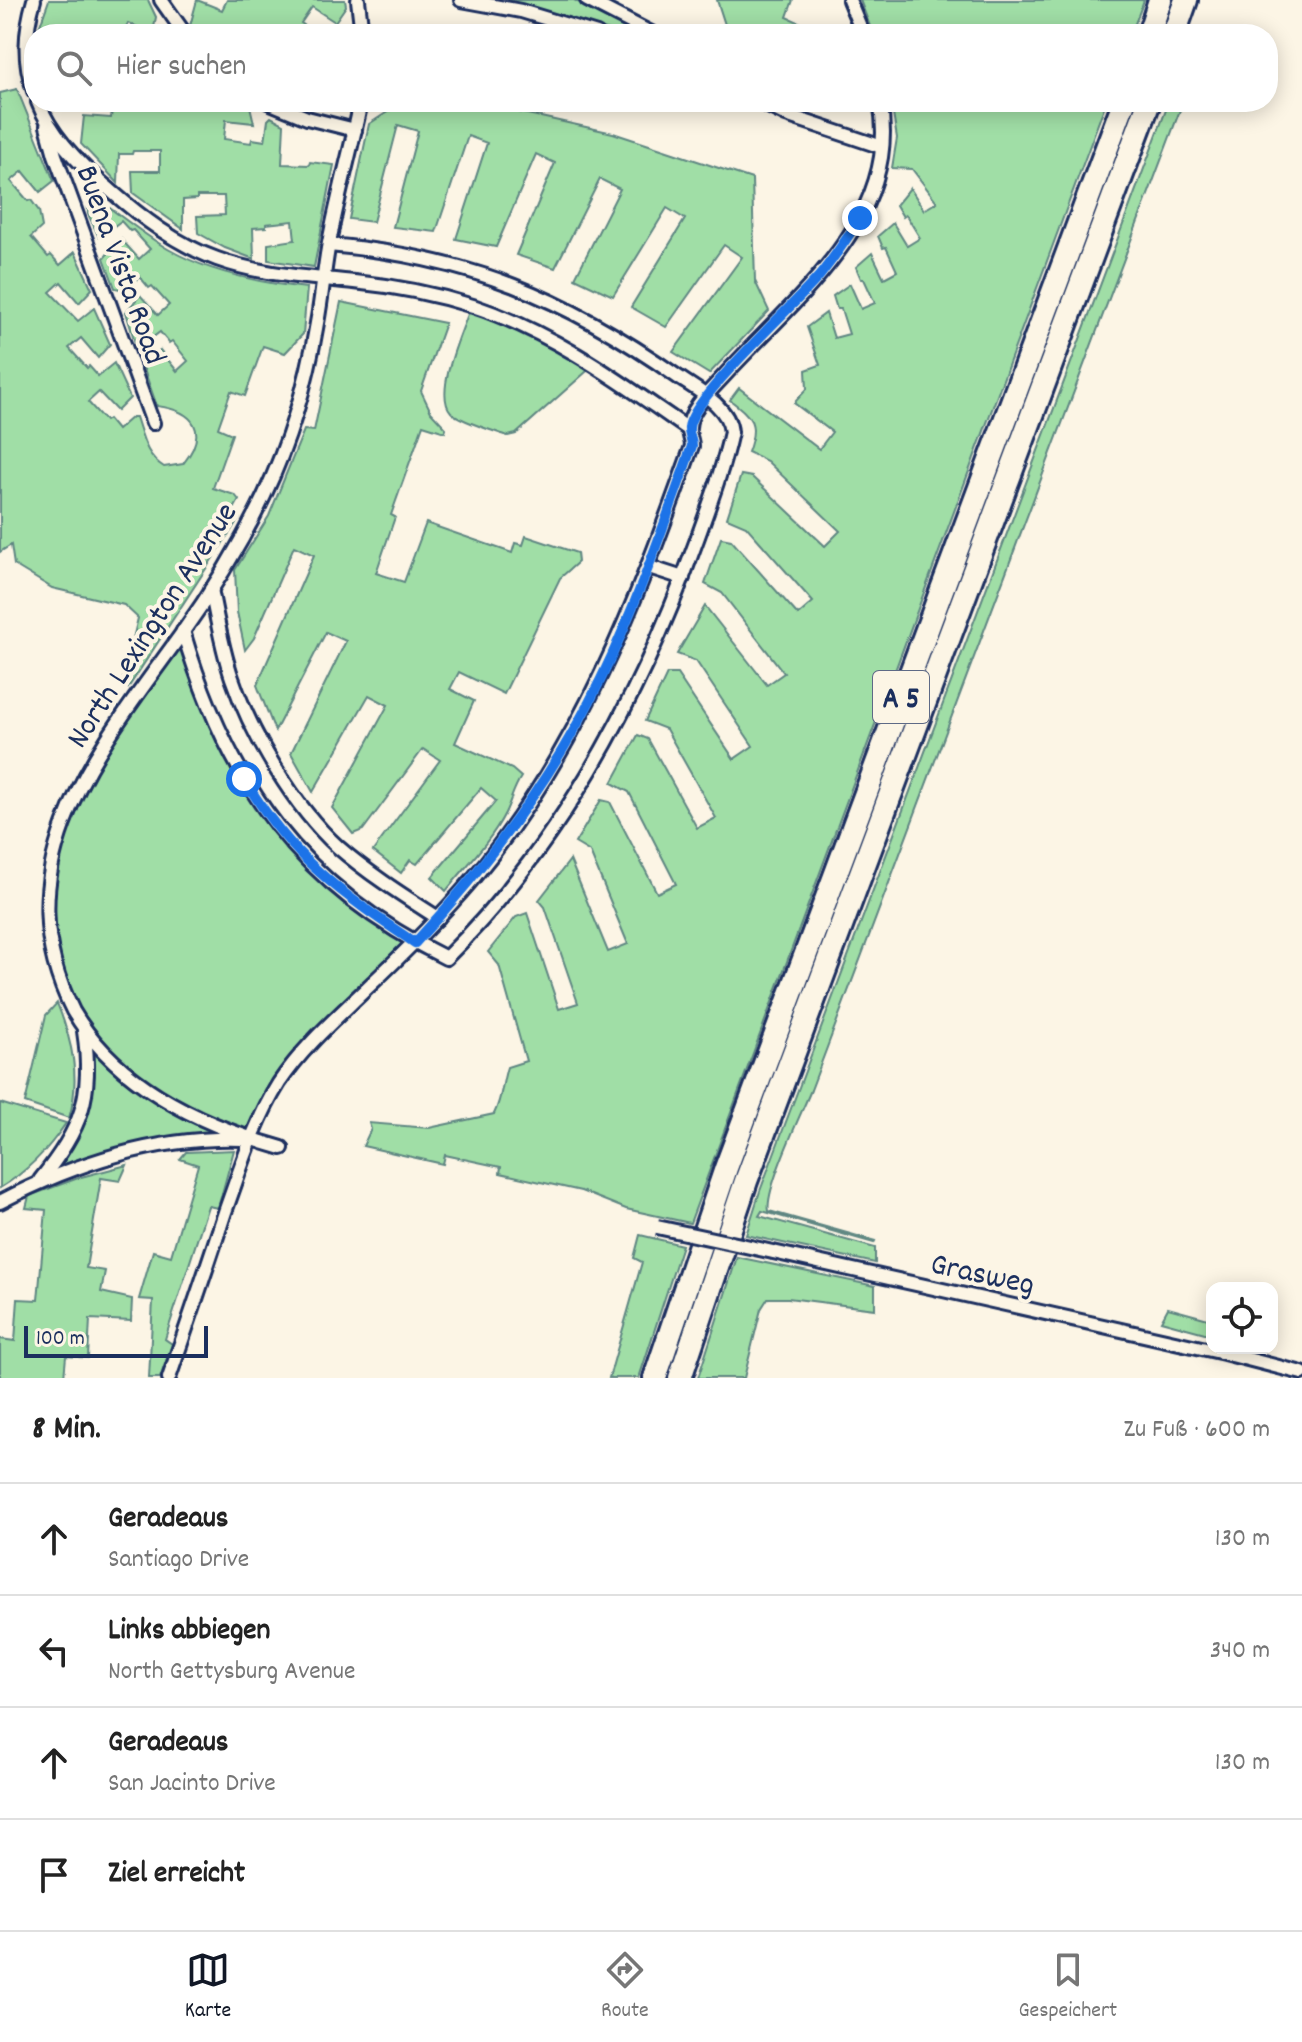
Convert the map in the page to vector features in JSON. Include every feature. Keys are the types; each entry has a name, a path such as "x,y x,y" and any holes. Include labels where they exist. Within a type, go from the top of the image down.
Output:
{"highway":[{"path":"1152,24 1160,0"},
{"path":"1178,24 1186,0"},
{"name":"A 5","path":"655,1378 726,1168 1120,112"},
{"name":"A 5","path":"680,1378 746,1181 1145,112"}],"street":[{"path":"28,24 34,0"},
{"path":"161,0 178,24"},
{"path":"358,0 361,24"},
{"path":"461,0 521,11 564,24"},
{"path":"587,0 634,24"},
{"path":"849,0 859,24"},
{"name":"Buena Vista Road","path":"42,112 153,423"},
{"path":"292,112 355,130"},
{"name":"North Lexington Avenue","path":"250,1140 200,1119 148,1090 111,1060 84,1028 65,998 48,951 43,927 42,880 54,836 80,776 211,589 263,498 283,453 296,416 359,112"},
{"path":"780,112 882,147"},
{"path":"169,1378 250,1140 264,1109 293,1063 330,1022 415,943 473,879 530,801 579,722 614,651 649,567 692,446 688,429 694,413 839,250 872,193 882,147 880,112"},
{"path":"46,123 98,180 146,221 179,241 217,259 255,269 411,291 471,306 559,343 595,364 688,429"},
{"path":"183,631 206,701 224,741 275,826 321,876 415,943 446,958 474,931 564,813 605,747 636,688 683,578 731,432 730,423 706,396 639,349 582,315 529,290 437,261 377,249 329,245"},
{"path":"649,567 683,578"},
{"path":"211,589 221,641 241,702 301,807 330,839 364,868 438,918"},
{"name":"North Lexington Avenue","path":"37,1183 61,1155 78,1126 84,1105 88,1066 84,1028"},
{"path":"0,1202 37,1183 95,1161 157,1145 216,1138 250,1140 282,1148"},
{"name":"Grasweg","path":"654,1226 1302,1373"}],"green space":[{"path":"49,0 148,0 156,17 155,24 40,24"},
{"path":"197,0 222,10 227,0 345,0 346,6 335,22 312,7 302,24 191,24"},
{"path":"503,0 574,0 621,24 586,24"},
{"path":"717,0 793,0 787,17 803,24 725,24"},
{"path":"860,0 1144,0 1135,24 869,24"},
{"path":"17,89 54,181 40,192 23,171 11,181 39,211 42,227 31,237 48,257 51,255 60,265 75,252 92,289 79,303 61,282 50,292 78,321 94,308 110,344 98,358 81,338 69,348 98,376 114,363 130,398 117,411 99,392 88,402 117,430 136,417 149,451 164,467 183,464 191,452 196,432 189,418 157,406 142,364 160,350 177,371 188,361 160,332 136,346 126,312 140,295 158,315 169,305 140,277 124,290 115,288 104,258 121,239 139,259 150,249 121,221 99,237 88,214 88,199 92,196 96,198 159,243 201,265 254,280 307,288 303,334 285,353 263,346 245,396 231,391 218,428 232,434 213,488 235,495 239,500 233,511 239,518 128,688 122,684 138,618 124,605 52,588 14,565 11,545 0,552 0,93"},
{"path":"112,112 251,112 254,123 226,120 224,139 251,143 252,139 265,141 271,117 284,124 282,164 309,165 310,162 334,165 314,267 268,260 268,244 295,240 293,221 253,228 254,259 198,233 197,216 225,215 224,196 197,196 197,199 183,200 183,229 133,193 132,171 160,171 160,151 119,154 118,183 81,144 84,116 111,118"},
{"path":"388,112 518,112 613,133 752,179 755,281 769,311 709,374 673,352 742,257 724,245 666,327 631,307 685,219 667,208 613,296 575,278 620,189 600,179 555,268 516,255 555,163 536,154 496,247 456,239 487,143 468,136 436,232 393,227 418,131 398,125 373,222 349,219 369,124"},
{"path":"893,112 1102,112 690,1223 626,1209 581,1191 500,1173 501,1167 445,1155 443,1164 363,1146 371,1129 369,1123 429,1128 494,1114 507,1067 526,1061 499,965 488,952 516,917 527,913 559,1009 578,1003 545,907 539,900 570,860 608,952 628,944 590,852 575,843 601,800 610,802 657,893 676,884 629,792 612,783 638,735 648,739 697,828 716,818 666,729 645,721 667,674 677,674 734,759 753,746 696,661 677,654 705,606 767,685 784,673 722,593 705,584 721,538 731,540 798,615 813,602 746,526 727,518 741,475 752,477 825,546 840,531 767,461 748,452 753,427 744,411 730,400 739,388 819,449 832,432 794,403 807,389 806,370 820,365 807,327 826,313 834,338 849,334 833,296 850,284 861,309 875,303 856,267 872,253 884,278 897,271 878,236 893,223 907,246 920,238 896,205 910,188 924,210 937,202 912,169 892,168 897,138"},
{"path":"1165,112 1179,112 772,1187 769,1211 875,1241 762,1211 759,1216 875,1248 875,1263 746,1235"},
{"path":"341,302 445,323 421,391 431,412 446,428 445,432 423,425 391,515 395,517 376,573 404,582 426,523 512,553 515,543 523,545 526,536 577,553 578,562 560,578 504,694 459,672 450,689 474,701 455,743 512,769 521,777 493,833 446,891 432,877 496,801 481,788 417,864 410,860 401,873 373,851 440,760 423,749 363,830 353,834 332,808 388,705 369,695 313,792 291,753 346,641 326,632 275,731 257,685 314,555 294,546 254,638 245,650 237,612 235,570 269,516 304,430 314,431"},
{"path":"471,306 595,364 516,434 508,436 461,419 451,412 445,391 451,360"},
{"path":"183,631 225,743 295,849 415,943 312,1041 250,1140 157,1145 37,1183 78,1126 86,1046 48,951 43,927 42,880 67,802"},
{"path":"887,766 890,769 670,1378 667,1378 728,1191"},
{"path":"57,1003 73,1060 73,1103 69,1118 25,1103 46,1015"},
{"path":"0,1103 66,1123 37,1159 0,1188"},
{"path":"234,1150 218,1208 208,1206 165,1339 172,1344 160,1378 149,1378 153,1300 139,1299 153,1251 171,1256 198,1165 180,1159 186,1152"},
{"path":"127,1165 120,1181 101,1178 86,1268 105,1271 101,1292 132,1299 131,1321 90,1319 88,1358 66,1356 64,1378 0,1378 0,1339 15,1341 18,1299 38,1300 46,1210 26,1208 29,1196 81,1177"},
{"path":"640,1235 682,1245 639,1378 609,1378 642,1262 634,1258"},
{"path":"737,1257 875,1286 875,1309 768,1298 761,1309 744,1378 698,1378"},
{"path":"1168,1308 1206,1318 1206,1333 1161,1321"}],"route":[{"path":"244,779 275,826 318,874 415,943 473,879 530,801 579,722 601,680 649,567 692,446 688,429 694,413 744,354 819,276 860,218"}]}
